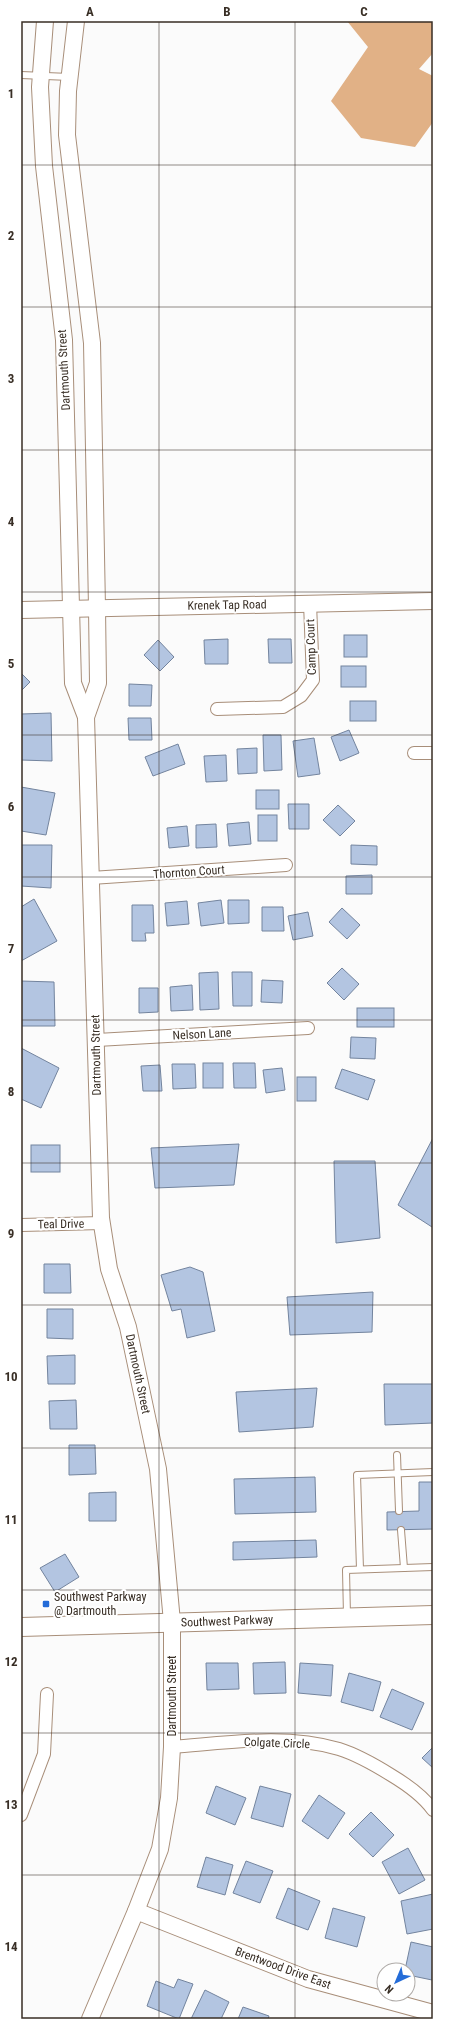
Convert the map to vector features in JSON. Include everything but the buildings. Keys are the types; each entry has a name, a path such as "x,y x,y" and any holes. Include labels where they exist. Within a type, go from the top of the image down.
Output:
{"main road":[{"name":"Southwest Parkway","path":"21,1627 433,1615"}],"street":[{"name":"Dartmouth Street","path":"45,21 40,87 44,166 64,340 69,480 70,609 73,683 86,717 97,1040 97,1123 102,1223 109,1269 128,1327 158,1469 172,1622 172,1747 169,1798 160,1849 136,1911 90,2019"},
{"name":"Dartmouth Street","path":"76,21 70,77 68,135 92,343 97,608 98,682 86,717"},
{"name":"Krenek Tap Road","path":"21,610 433,601"},
{"name":"Camp Court","path":"217,709 283,707 301,696 312,680 310,603"},
{"path":"414,753 433,753"},
{"name":"Thornton Court","path":"91,878 286,865"},
{"name":"Nelson Lane","path":"97,1040 308,1028"},
{"name":"Teal Drive","path":"21,1225 102,1223"},
{"path":"21,1815 44,1754 48,1694"},
{"name":"Colgate Circle","path":"172,1747 255,1740 308,1742 340,1749 375,1765 405,1784 433,1810"},
{"name":"Brentwood Drive East","path":"136,1911 308,1979 433,2013"}],"lane":[{"path":"21,75 41,74 70,77"},
{"path":"397,1455 399,1512"},
{"path":"360,1569 357,1475 433,1472"},
{"path":"401,1530 404,1568"},
{"path":"348,1617 346,1570 433,1567"}],"shaded area":[{"path":"347,21 433,21 433,53 419,69 433,76 433,122 415,147 361,138 331,101 368,47"}],"place":[{"name":"Southwest Parkway @ Dartmouth","path":"46,1604"}]}
